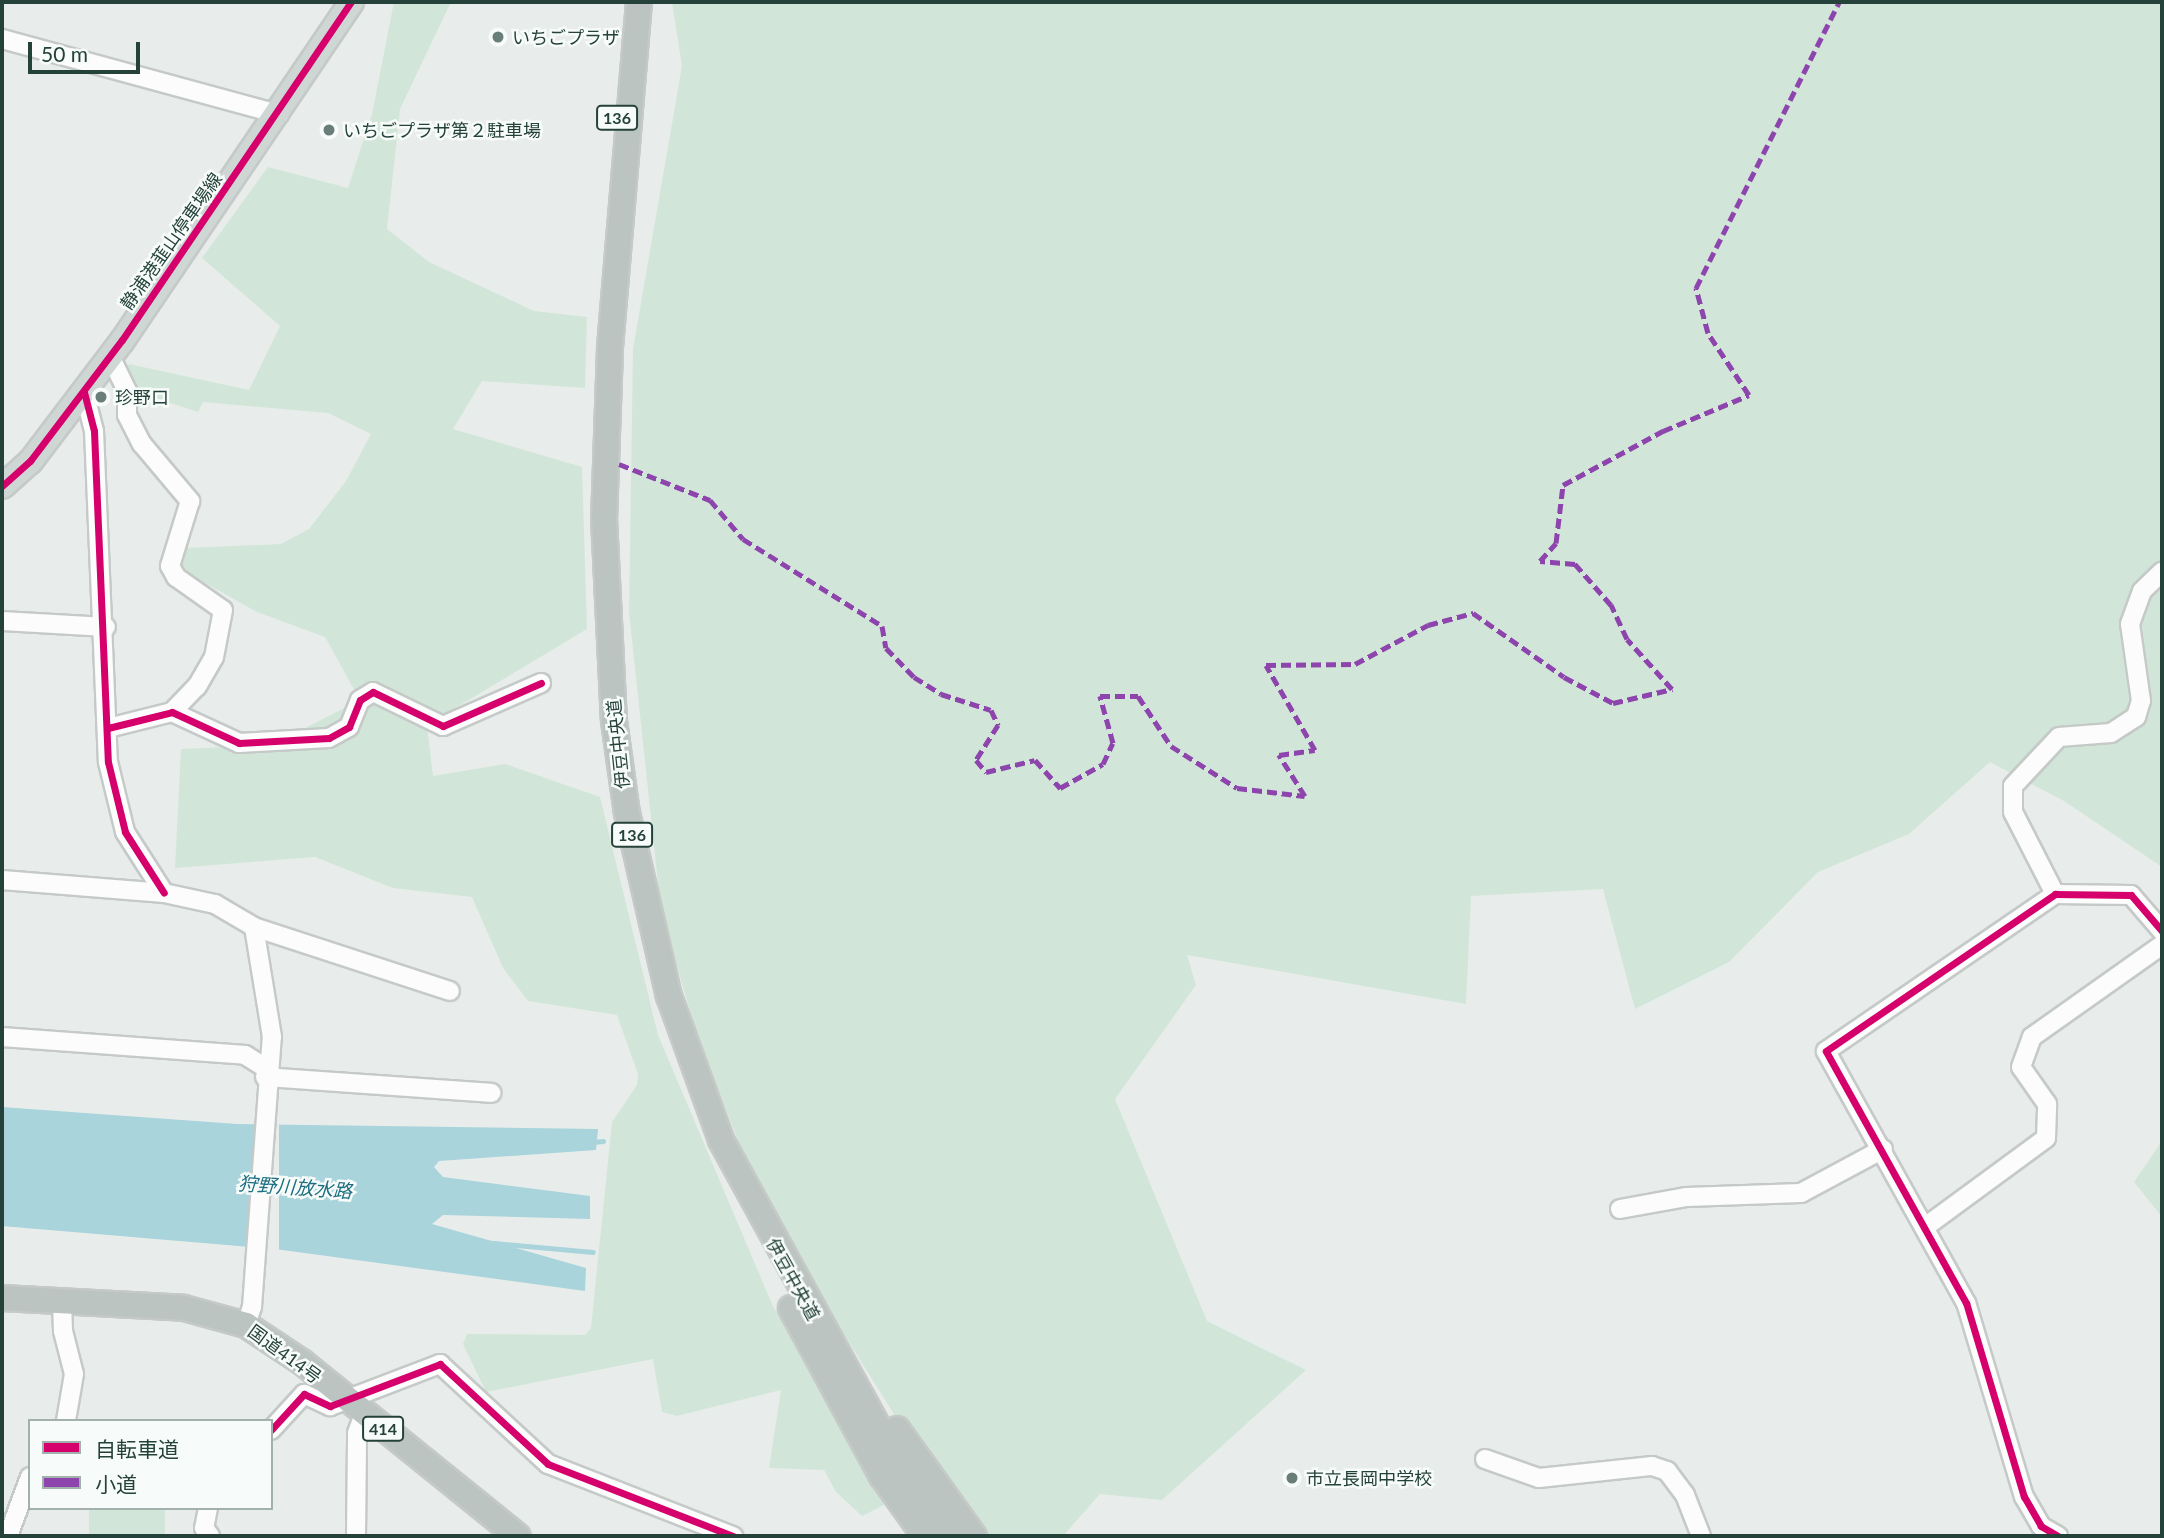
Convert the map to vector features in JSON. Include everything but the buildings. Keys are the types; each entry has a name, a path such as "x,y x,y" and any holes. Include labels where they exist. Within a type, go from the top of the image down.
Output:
{"highway":[{"name":"伊豆中央道","path":"625,2 595,485 606,710 618,811 641,918 678,1054 713,1143 879,1446 941,1536"},
{"name":"伊豆中央道","path":"639,2 606,419 604,518 614,721 626,813 669,996 721,1140 778,1260 886,1442 952,1536"},
{"path":"778,1260 780,1288 849,1417 925,1536"},
{"path":"778,1260 974,1536"},
{"name":"国道414号","path":"2,1298 184,1308 246,1325 518,1536"}],"main road":[{"name":"静浦港韮山停車場線","path":"2,486 30,461 110,356 279,114 351,2"}],"street":[{"path":"2,39 279,114"},
{"path":"107,728 172,712 197,686 214,657 223,610 176,577 170,566 190,501 142,444 127,415 127,391 110,356"},
{"path":"84,392 94,431 106,627 108,762 125,832 164,893"},
{"path":"2055,894 2013,812 2013,786 2059,737 2110,733 2136,718 2141,701 2130,624 2142,591 2162,572"},
{"path":"2,621 106,627"},
{"path":"172,712 239,743 330,738 349,727 360,700 373,692 443,726 541,683"},
{"path":"2,880 164,893 231,909 254,927 450,990"},
{"path":"2058,1536 2042,1526 2028,1506 1966,1303 1883,1149 1826,1051 2055,894 2131,895 2162,931"},
{"path":"246,1325 252,1290 266,1078 272,1037 254,927"},
{"path":"1925,1227 2046,1138 2047,1104 2021,1067 2032,1037 2162,945"},
{"path":"2,1037 245,1055 266,1078 491,1093"},
{"path":"1620,1209 1732,1193 1801,1193 1883,1149"},
{"path":"62,1302 63,1331 74,1374 66,1419"},
{"path":"273,1428 304,1394 330,1406 355,1408 440,1364 548,1464 733,1536"},
{"path":"355,1408 356,1536"},
{"path":"1485,1459 1539,1478 1652,1466 1667,1471 1685,1495 1701,1536"},
{"path":"8,1536 28,1482"},
{"path":"208,1510 204,1528 210,1536"}],"green space":[{"path":"394,2 451,2 400,109 387,229 429,262 534,311 587,317 585,388 482,381 453,429 582,467 587,629 427,725 433,776 505,764 600,797 658,1035 772,1304 886,1504 862,1516 836,1492 824,1470 769,1468 781,1390 677,1416 662,1412 653,1359 486,1392 463,1344 467,1334 585,1335 591,1328 612,1122 637,1085 638,1074 617,1015 528,1001 503,968 472,897 393,888 315,857 175,868 181,749 272,745 360,700 325,637 257,612 175,566 185,548 281,544 309,529 346,481 371,434 328,413 203,402 198,412 149,396 135,411 125,369 129,364 249,390 280,326 202,258 268,167 348,188 372,114"},
{"path":"672,2 2162,2 2162,867 2064,801 1990,762 1909,834 1818,872 1729,962 1635,1009 1603,889 1471,896 1466,1004 1187,955 1196,985 1115,1099 1207,1321 1306,1370 1162,1500 1100,1494 1063,1536 970,1536 802,1267 741,1148 698,1039 661,911 629,612 633,349 682,66"},
{"path":"2162,1141 2162,1217 2134,1182"},
{"path":"89,1510 165,1510 165,1536 89,1536"}],"water":[{"name":"狩野川放水路","path":"2,1107 237,1124 598,1129 596,1150 439,1161 434,1167 443,1177 590,1196 590,1219 443,1215 432,1224 586,1268 585,1291 275,1249 2,1226"}],"pier":[{"path":"257,1122 279,1122 279,1250 257,1250"}],"waterway":[{"path":"593,1142 603,1141"},
{"path":"483,1242 593,1252"}],"marked path":[{"path":"619,464 710,500 743,539 882,626 886,648 914,677 941,694 991,710 998,725 976,760 986,772 1035,760 1060,788 1103,764 1113,743 1100,696 1138,696 1171,746 1237,788 1305,796 1279,755 1315,750 1266,665 1355,664 1428,625 1473,613 1564,677 1613,703 1672,689 1627,639 1611,605 1575,564 1540,561 1556,543 1563,485 1663,431 1749,395 1708,333 1696,288 1839,2"}],"cycle path":[{"path":"2,486 30,461 122,340 351,2"},
{"path":"84,392 94,431 108,762 125,832 164,893"},
{"path":"108,728 172,712 239,743 329,738 349,727 360,700 373,692 443,726 541,683"},
{"path":"2058,1536 2041,1526 2024,1497 1966,1303 1826,1051 2055,894 2131,895 2162,931"},
{"path":"273,1428 304,1394 330,1406 440,1364 548,1464 733,1536"}],"place":[{"name":"いちごプラザ","path":"498,37"},
{"name":"いちごプラザ第２駐車場","path":"329,130"},
{"name":"珍野口","path":"101,397"},
{"name":"市立長岡中学校","path":"1292,1478"}]}
